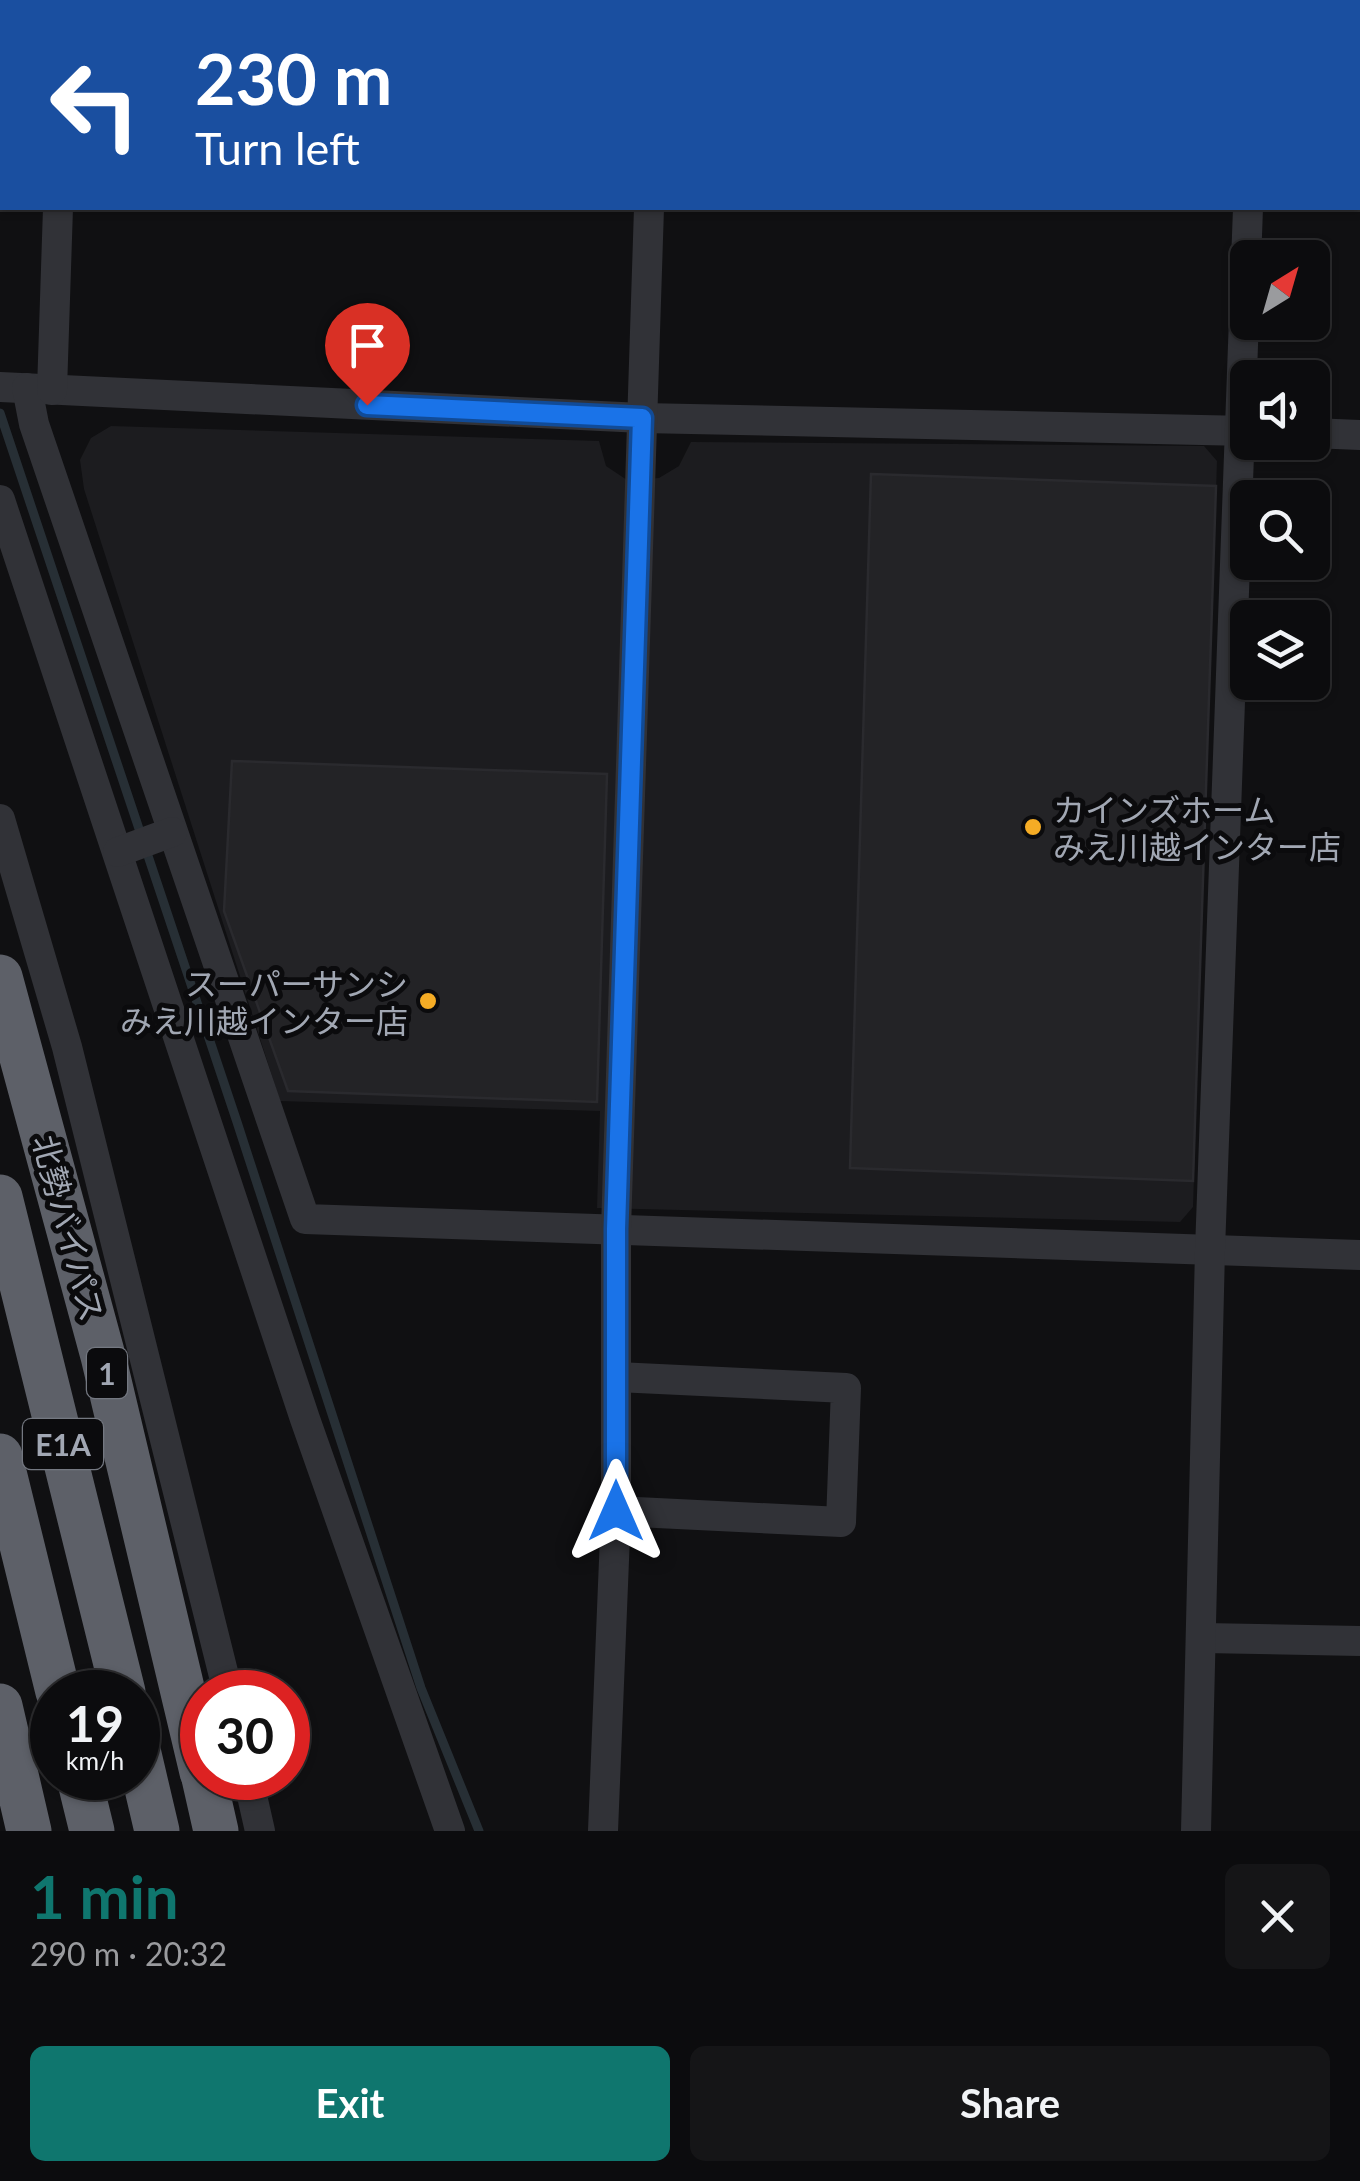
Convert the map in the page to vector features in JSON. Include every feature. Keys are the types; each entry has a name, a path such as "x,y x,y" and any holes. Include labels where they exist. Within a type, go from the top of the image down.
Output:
{"highway":[{"name":"北勢バイパス","path":"0,977 123,1352 183,1670"},
{"name":"E1A","path":"0,1197 118,1670"},
{"name":"E1A","path":"0,1456 53,1670"},
{"path":"0,1706 29,1831"},
{"path":"84,1800 92,1831"},
{"path":"150,1800 157,1831"},
{"name":"北勢バイパス","path":"209,1800 216,1831"}],"street":[{"path":"58,210 23,388 166,834 305,1219 1360,1254"},
{"path":"603,1831 616,1511 616,1229 649,210"},
{"path":"1245,360 1248,210"},
{"path":"23,388 642,418 1230,431"},
{"path":"1330,434 1360,435"},
{"path":"1196,1831 1210,1250 1243,460"},
{"path":"0,500 125,849 305,1420 450,1831"},
{"path":"0,818 67,1047 123,1352 221,1670"},
{"path":"125,849 166,834"},
{"path":"616,1511 840,1522 846,1388 617,1377"},
{"path":"1203,1638 1360,1641"},
{"path":"253,1800 260,1831"}],"shaded area":[{"path":"111,426 599,441 606,466 627,480 659,478 679,466 691,442 1204,446 1217,461 1193,1207 1180,1222 597,1208 600,1111 280,1101 84,489 80,460 91,438"}],"building":[{"name":"カインズホーム みえ川越インター店","path":"871,474 1216,486 1193,1181 850,1168"},
{"name":"スーパーサンシ みえ川越インター店","path":"232,761 607,774 597,1102 288,1091 224,911"}],"waterway":[{"path":"0,413 421,1688 479,1831"}],"place":[{"name":"カインズホーム みえ川越インター店","path":"1033,827"},
{"name":"スーパーサンシ みえ川越インター店","path":"428,1001"}],"route":[{"path":"367,405 642,418 616,1229 616,1511"}]}
